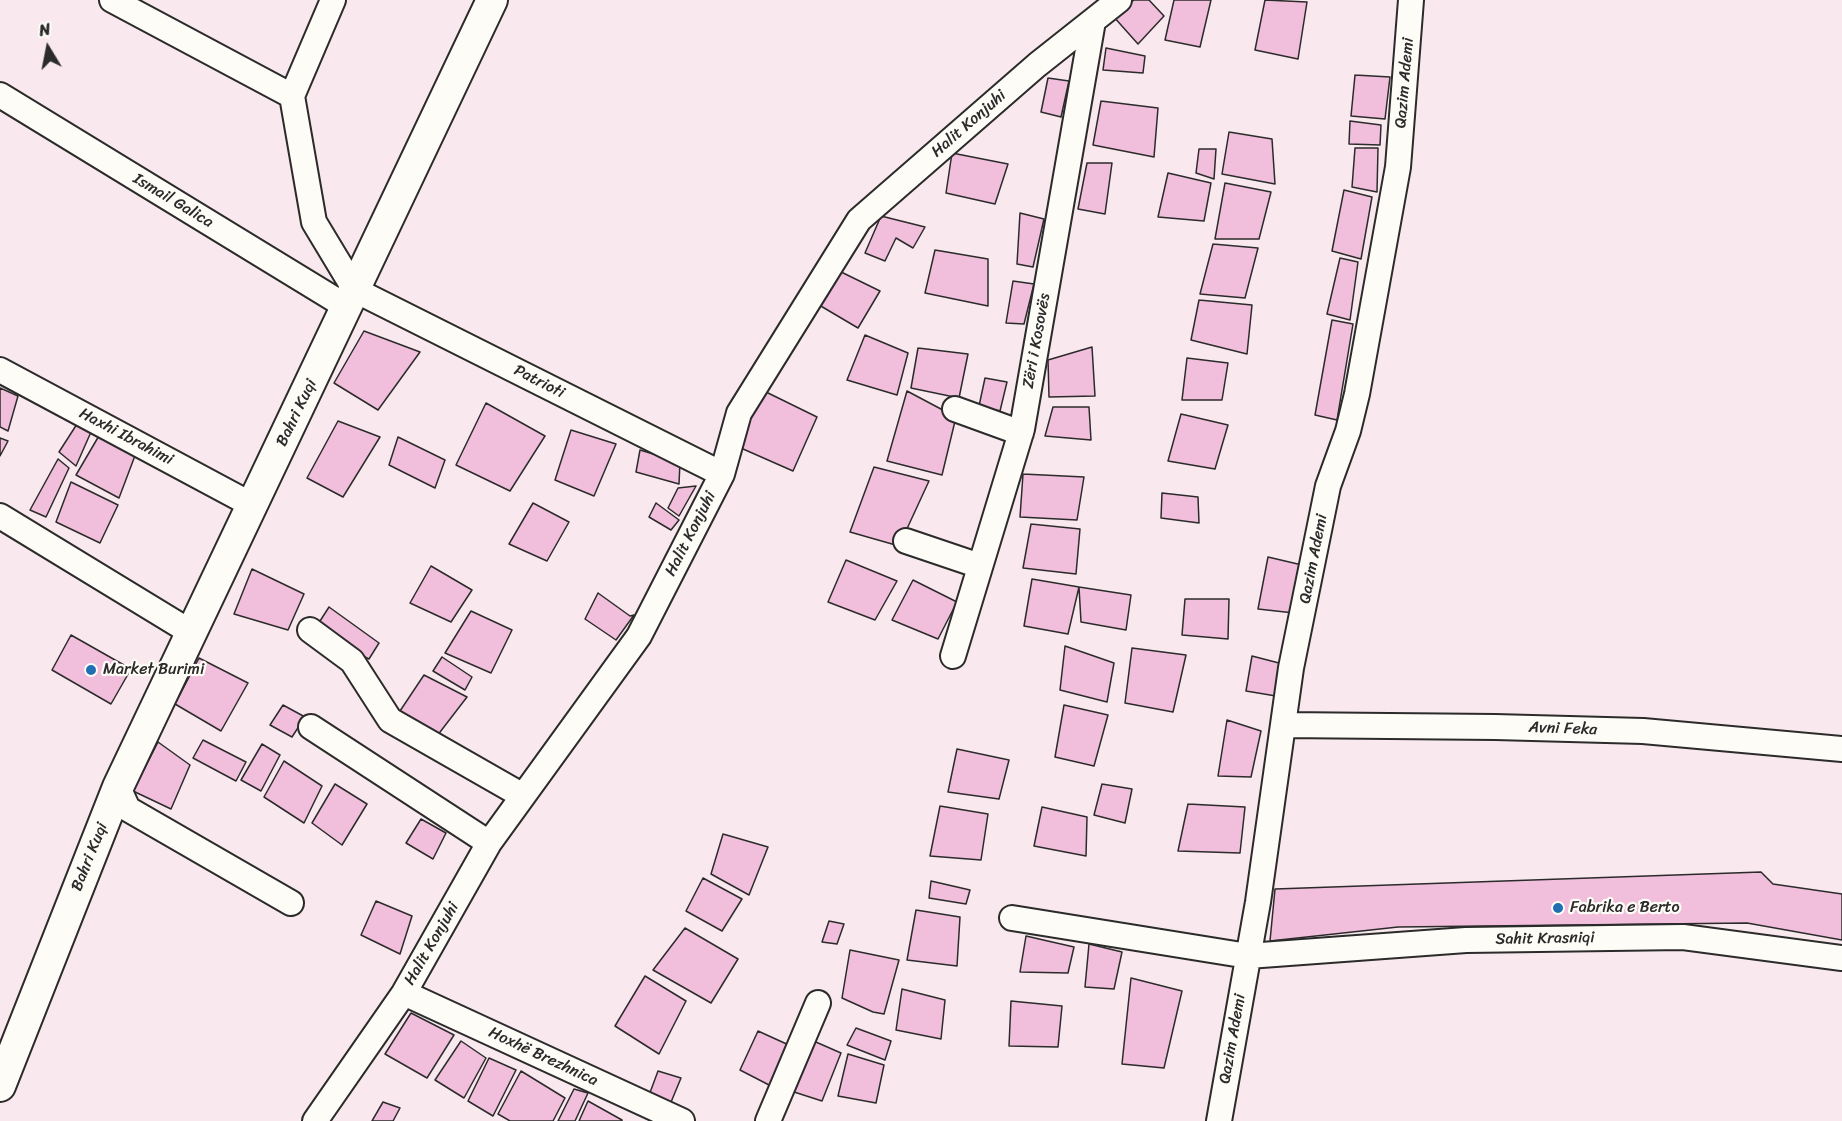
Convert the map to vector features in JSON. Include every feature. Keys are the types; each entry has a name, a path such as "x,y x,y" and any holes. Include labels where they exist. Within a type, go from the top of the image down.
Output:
{"street":[{"path":"112,0 292,96"},
{"path":"333,0 292,96 314,222 351,298"},
{"name":"Bahri Kuqi","path":"0,1086 118,787 492,0"},
{"name":"Halit Konjuhi","path":"315,1121 404,993 489,843 639,636 722,474 739,413 859,220 1037,65 1119,0"},
{"name":"Qazim Ademi","path":"1219,1121 1263,870 1291,668 1328,486 1348,431 1357,394 1396,179 1411,0"},
{"name":"Zëri i Kosovës","path":"953,656 1019,440 1093,21"},
{"name":"Ismail Galica","path":"0,95 351,298"},
{"name":"Patrioti","path":"351,298 722,474"},
{"name":"Haxhi Ibrahimi","path":"0,370 252,505"},
{"path":"955,415 1019,440"},
{"path":"0,516 192,633"},
{"path":"906,541 980,566"},
{"path":"310,630 352,661 390,720 523,796"},
{"name":"Avni Feka","path":"1283,725 1643,731 1842,749"},
{"path":"312,727 489,843"},
{"path":"118,787 128,809 291,903"},
{"name":"Sahit Krasniqi","path":"1012,918 1248,956 1466,940 1683,937 1842,958"},
{"name":"Hoxhë Brezhnica","path":"404,993 682,1121"},
{"path":"768,1121 818,1003"}],"building":[{"path":"1134,0 1149,0 1164,16 1138,44 1113,16"},
{"path":"1174,0 1211,0 1200,47 1165,40"},
{"path":"1265,0 1307,2 1298,59 1255,50"},
{"path":"1106,48 1145,56 1143,73 1103,70"},
{"path":"1355,75 1390,77 1385,119 1351,116"},
{"path":"1048,78 1069,81 1061,117 1041,112"},
{"path":"1101,101 1158,108 1154,157 1093,145"},
{"path":"1350,121 1381,125 1380,145 1349,144"},
{"path":"1229,132 1272,139 1275,184 1222,174"},
{"path":"1355,148 1378,148 1377,192 1352,187"},
{"path":"1199,149 1216,149 1214,179 1196,173"},
{"path":"952,153 1008,164 995,204 946,193"},
{"path":"1087,163 1112,163 1105,214 1078,209"},
{"path":"1168,173 1211,183 1204,221 1158,217"},
{"path":"1225,183 1271,192 1259,239 1215,239"},
{"path":"1344,190 1372,197 1361,259 1332,251"},
{"path":"1020,213 1044,219 1033,267 1017,264"},
{"path":"881,216 925,227 913,248 896,238 885,261 865,253"},
{"path":"1213,244 1258,248 1245,298 1200,294"},
{"path":"935,250 988,259 988,306 925,293"},
{"path":"1340,258 1358,262 1350,320 1327,314"},
{"path":"835,269 880,291 858,328 814,302"},
{"path":"1013,281 1034,284 1024,324 1006,323"},
{"path":"1199,300 1252,305 1247,354 1191,340"},
{"path":"1332,320 1353,324 1337,420 1315,415"},
{"path":"364,331 420,352 378,410 334,383"},
{"path":"865,335 908,353 897,395 847,380"},
{"path":"1092,347 1095,396 1049,397 1048,360"},
{"path":"918,348 968,354 959,398 911,388"},
{"path":"1187,358 1228,363 1222,400 1182,400"},
{"path":"985,378 1007,382 1000,411 979,406"},
{"path":"0,388 18,396 8,431 0,427"},
{"path":"764,391 817,417 793,471 734,445"},
{"path":"907,391 956,417 942,475 887,461"},
{"path":"486,403 545,436 510,491 456,465"},
{"path":"1053,407 1089,407 1091,440 1045,436"},
{"path":"1181,414 1228,425 1215,469 1168,461"},
{"path":"338,421 380,437 343,497 307,478"},
{"path":"77,424 91,432 76,466 59,452"},
{"path":"571,430 616,444 594,496 555,480"},
{"path":"100,434 136,453 119,498 76,475"},
{"path":"398,437 445,460 435,488 389,465"},
{"path":"0,438 8,441 0,456"},
{"path":"640,450 680,462 679,484 636,472"},
{"path":"58,459 69,468 46,517 30,510"},
{"path":"874,467 929,481 899,546 850,532"},
{"path":"1023,474 1084,477 1077,520 1020,517"},
{"path":"71,482 118,505 100,543 56,522"},
{"path":"696,486 679,516 668,508 678,488"},
{"path":"1162,493 1198,497 1199,523 1161,518"},
{"path":"533,503 569,522 547,561 509,544"},
{"path":"656,503 679,520 671,530 649,517"},
{"path":"1031,524 1080,529 1076,574 1023,568"},
{"path":"1268,557 1302,565 1294,613 1258,609"},
{"path":"846,560 897,581 875,620 828,602"},
{"path":"431,566 472,590 451,622 410,603"},
{"path":"252,569 304,594 288,630 234,614"},
{"path":"1032,579 1079,587 1068,634 1024,626"},
{"path":"913,580 957,602 938,639 892,620"},
{"path":"1079,587 1131,595 1126,630 1081,622"},
{"path":"598,593 630,616 634,615 616,640 585,619"},
{"path":"1185,599 1229,599 1228,639 1182,635"},
{"path":"329,607 379,643 369,659 313,632"},
{"path":"471,611 512,630 491,673 445,653"},
{"name":"Market Burimi","path":"71,635 131,669 111,704 52,670"},
{"path":"1065,646 1114,663 1107,702 1060,690"},
{"path":"1132,648 1186,655 1173,712 1125,703"},
{"path":"1252,656 1279,663 1276,696 1246,691"},
{"path":"442,657 472,677 465,690 433,671"},
{"path":"199,658 248,683 221,731 175,704"},
{"path":"424,675 467,697 437,736 400,711"},
{"path":"283,705 305,717 292,737 270,725"},
{"path":"1064,705 1108,715 1094,766 1055,757"},
{"path":"1227,720 1261,731 1251,777 1218,776"},
{"path":"203,740 246,762 236,781 193,758"},
{"path":"158,742 190,765 171,809 133,791"},
{"path":"262,744 280,755 261,791 241,780"},
{"path":"957,749 1009,760 999,799 948,792"},
{"path":"284,761 322,786 304,823 264,797"},
{"path":"335,784 367,804 342,845 312,823"},
{"path":"1102,784 1132,789 1125,823 1094,815"},
{"path":"1188,804 1245,807 1240,853 1178,851"},
{"path":"940,806 988,814 981,860 930,856"},
{"path":"1042,807 1087,817 1086,856 1034,846"},
{"path":"421,819 446,833 433,859 406,843"},
{"path":"723,834 768,847 749,895 711,874"},
{"name":"Fabrika e Berto","path":"1761,872 1773,884 1842,894 1842,940 1747,923 1398,927 1270,941 1275,889"},
{"path":"703,878 742,899 722,931 686,911"},
{"path":"931,881 970,890 966,904 929,898"},
{"path":"376,901 412,916 400,954 361,935"},
{"path":"916,910 960,917 957,966 907,960"},
{"path":"829,921 844,924 837,944 822,942"},
{"path":"685,928 738,959 711,1003 653,970"},
{"path":"1026,936 1074,947 1068,973 1020,972"},
{"path":"1089,944 1122,952 1114,989 1085,987"},
{"path":"850,950 899,960 884,1014 873,1012 842,998"},
{"path":"645,976 686,1001 659,1054 615,1026"},
{"path":"1131,978 1182,991 1164,1068 1122,1064"},
{"path":"902,989 945,1000 941,1039 896,1030"},
{"path":"1011,1001 1062,1006 1058,1047 1009,1046"},
{"path":"411,1013 454,1035 427,1078 385,1054"},
{"path":"856,1028 891,1041 885,1060 847,1045"},
{"path":"758,1031 791,1046 771,1086 740,1070"},
{"path":"809,1039 841,1053 822,1101 791,1091"},
{"path":"461,1041 486,1058 464,1098 435,1080"},
{"path":"848,1054 884,1065 876,1103 838,1096"},
{"path":"489,1058 516,1070 493,1116 468,1101"},
{"path":"521,1071 565,1098 553,1121 510,1121 498,1114"},
{"path":"658,1071 681,1078 669,1107 648,1098"},
{"path":"574,1089 588,1093 575,1121 558,1121"},
{"path":"588,1101 622,1120 622,1121 579,1121"},
{"path":"383,1102 400,1108 393,1121 372,1121"}],"place":[{"name":"Market Burimi","path":"91,670"},
{"name":"Fabrika e Berto","path":"1558,908"}]}
